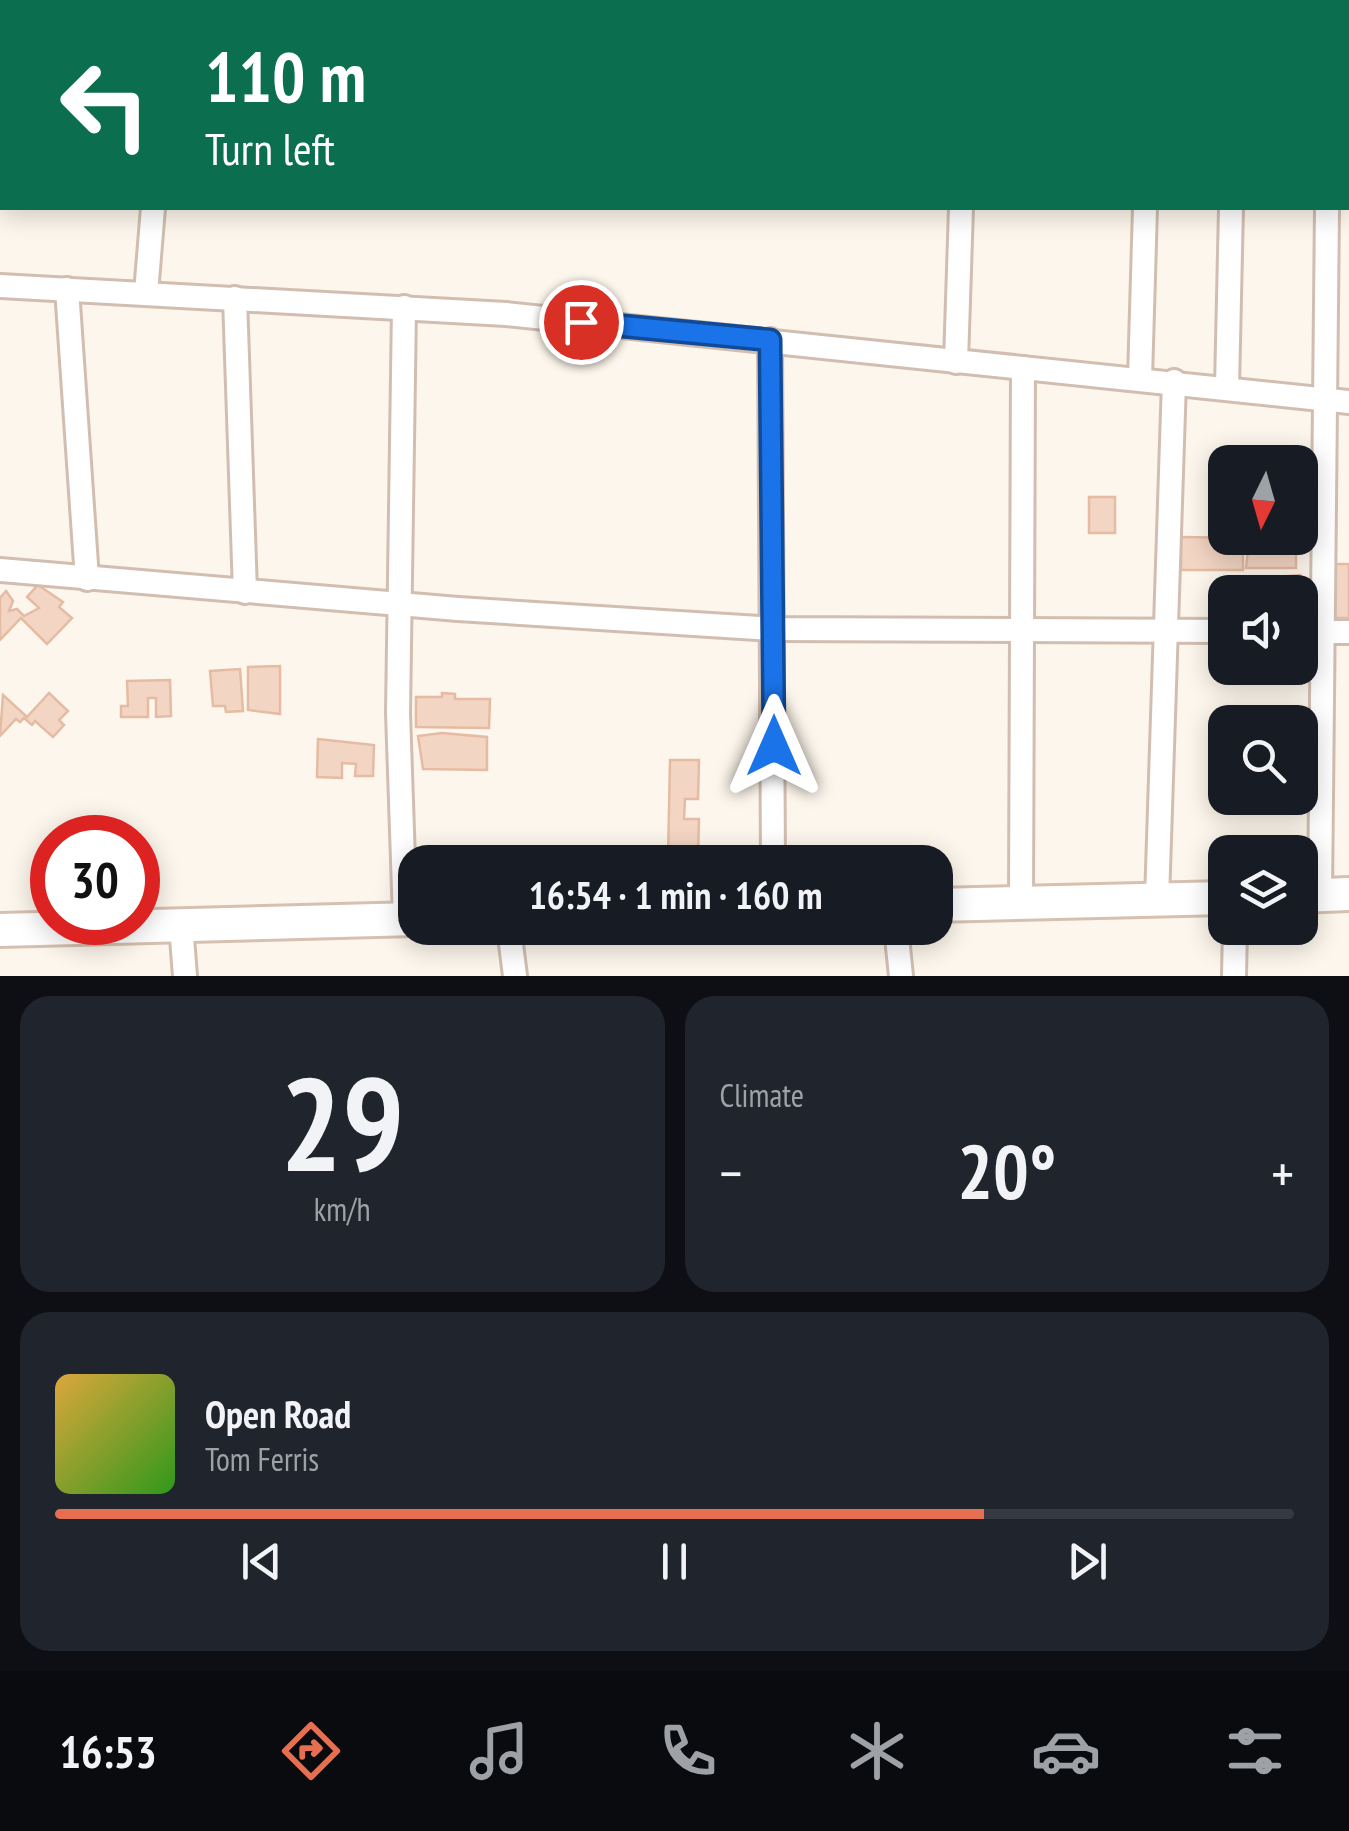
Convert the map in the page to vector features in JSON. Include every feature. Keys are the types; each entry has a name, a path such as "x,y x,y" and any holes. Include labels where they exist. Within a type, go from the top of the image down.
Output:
{"street":[{"path":"146,294 153,210"},
{"path":"956,362 961,210"},
{"path":"1140,379 1145,210"},
{"path":"1227,387 1231,210"},
{"path":"1314,575 1325,400 1328,210"},
{"path":"0,286 404,307 770,340 1349,402"},
{"path":"66,289 87,579"},
{"path":"235,298 245,592"},
{"path":"404,307 398,713 406,845"},
{"path":"770,340 773,845"},
{"path":"1022,903 1023,368"},
{"path":"1157,900 1174,381"},
{"path":"0,570 402,604 774,629 1208,631"},
{"path":"1318,632 1349,632"},
{"path":"1313,685 1323,895"},
{"path":"953,905 1208,898"},
{"path":"0,930 398,919"},
{"path":"181,925 185,976"},
{"path":"511,945 515,976"},
{"path":"898,945 901,976"},
{"path":"1234,976 1235,945"}],"building":[{"path":"1089,497 1115,497 1115,533 1089,533"},
{"path":"1181,537 1208,537 1208,555 1243,555 1243,570 1181,570"},
{"path":"1247,555 1296,555 1296,568 1246,568"},
{"path":"1331,564 1349,564 1349,618 1332,618"},
{"path":"38,585 63,602 59,607 72,618 47,644 21,618 0,640 0,598 6,591 13,601 9,611 17,609 24,616 39,608 27,597"},
{"path":"280,666 280,714 248,710 248,667"},
{"path":"240,669 243,711 226,712 225,706 213,706 210,671"},
{"path":"170,680 171,716 156,717 156,698 148,698 148,717 121,717 121,706 128,706 127,681"},
{"path":"49,693 68,711 59,720 64,725 53,737 35,721 32,725 24,718 20,722 16,719 0,736 3,695 27,717"},
{"path":"442,693 455,694 455,699 490,699 489,728 416,727 416,697 442,697"},
{"path":"442,733 487,737 487,770 423,769 418,736"},
{"path":"318,739 374,745 373,776 355,776 356,764 342,763 342,778 317,777"},
{"path":"670,760 699,760 698,799 685,799 684,819 699,819 698,845 668,845"}],"route":[{"path":"581,322 770,340 774,746"}]}
